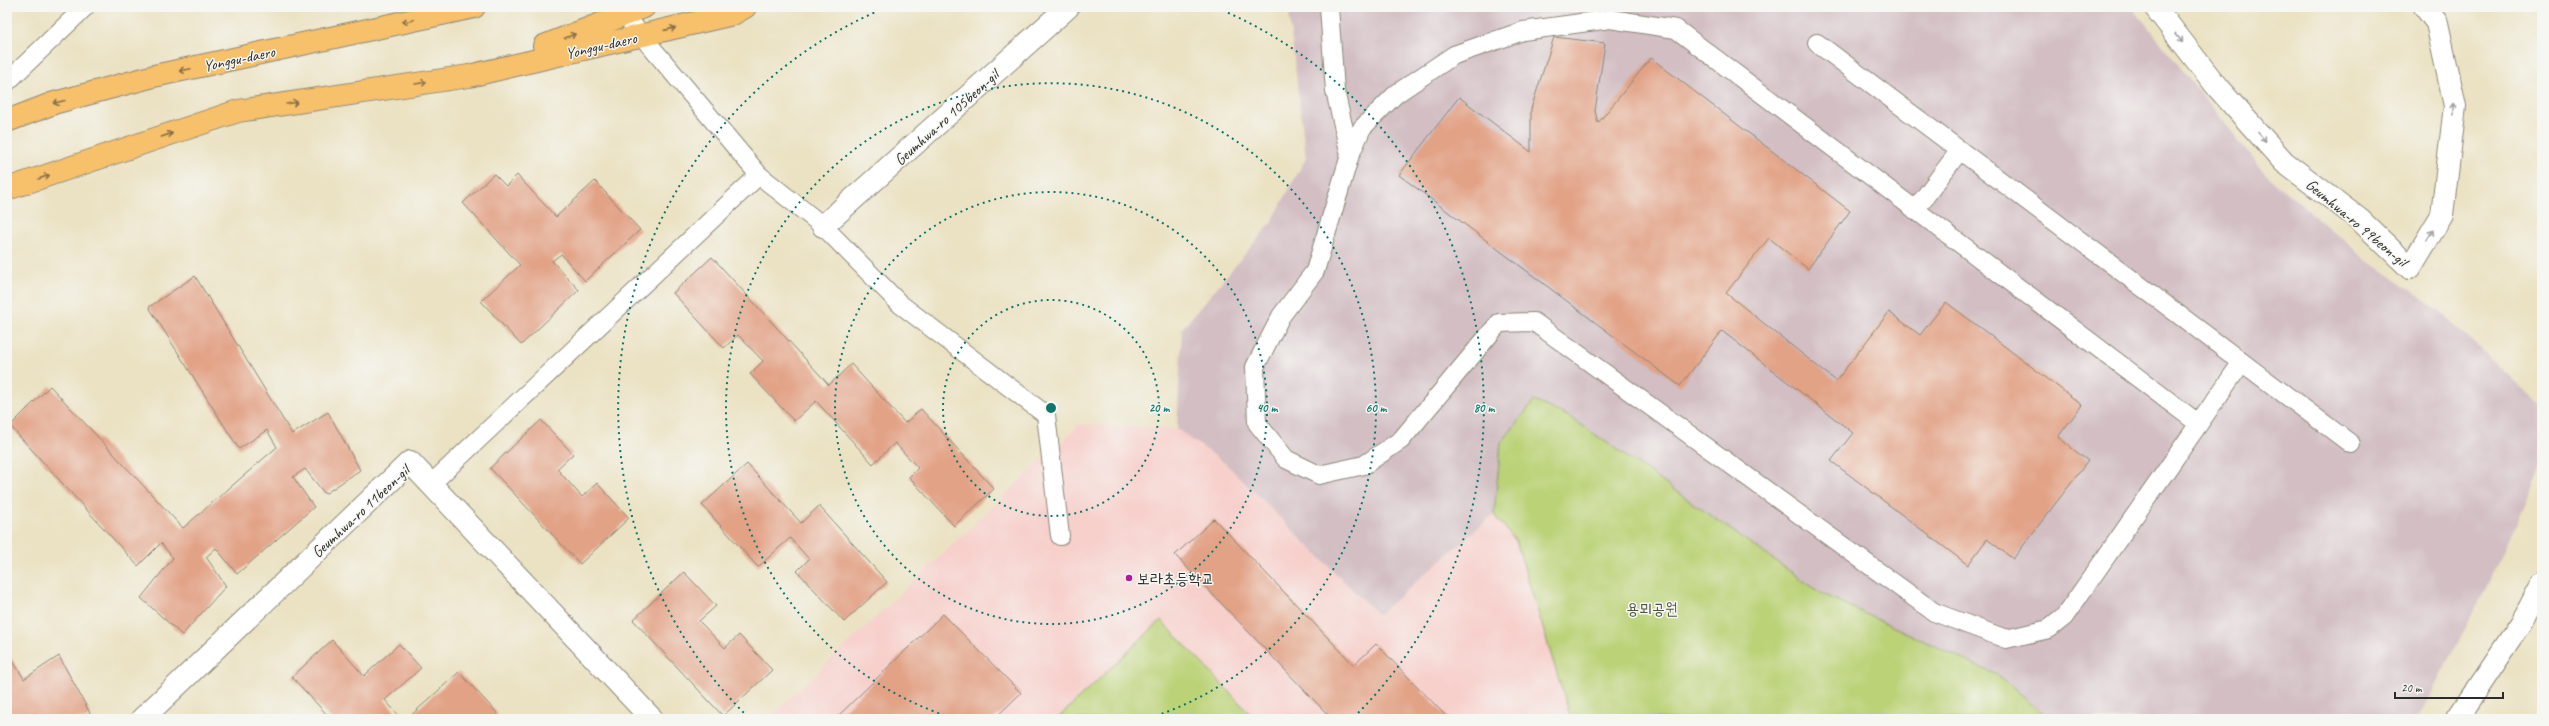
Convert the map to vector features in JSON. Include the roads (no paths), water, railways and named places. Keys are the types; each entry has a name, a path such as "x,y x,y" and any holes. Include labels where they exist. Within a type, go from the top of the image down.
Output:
{"main road":[{"name":"Yonggu-daero","path":"7,121 54,103 154,76 474,7"},
{"name":"Yonggu-daero","path":"469,76 630,10"},
{"name":"Yonggu-daero","path":"7,189 238,111 469,76 739,10"}],"street":[{"name":"Geumhwa-ro 105beon-gil","path":"823,226 1068,7"},
{"name":"Geumhwa-ro 99beon-gil","path":"2155,7 2218,88 2284,162 2360,220 2410,268 2442,215 2455,106 2437,23 2425,7"},
{"name":"Geumhwa-ro 11beon-gil","path":"142,719 410,462 652,719"},
{"path":"2457,719 2522,622 2542,584"}],"lane":[{"path":"7,82 85,7"},
{"path":"1329,7 1335,91 1350,155"},
{"path":"630,10 641,35 759,175 823,226 900,304 1046,415 1060,536"},
{"path":"2199,424 1676,29 1610,19 1523,31 1454,55 1396,94 1362,128 1350,155 1315,271 1281,316 1255,367 1257,423 1286,459 1319,475 1364,465 1401,440 1499,323 1534,322 1934,612 2006,639 2049,628 2064,617 2199,424 2242,362"},
{"path":"1817,43 2351,444"},
{"path":"1915,210 1960,150"},
{"path":"431,484 759,175"}],"place":[{"name":"보라초등학교","path":"1129,578"}],"park label":[{"name":"용뫼공원","path":"1652,608"}]}
